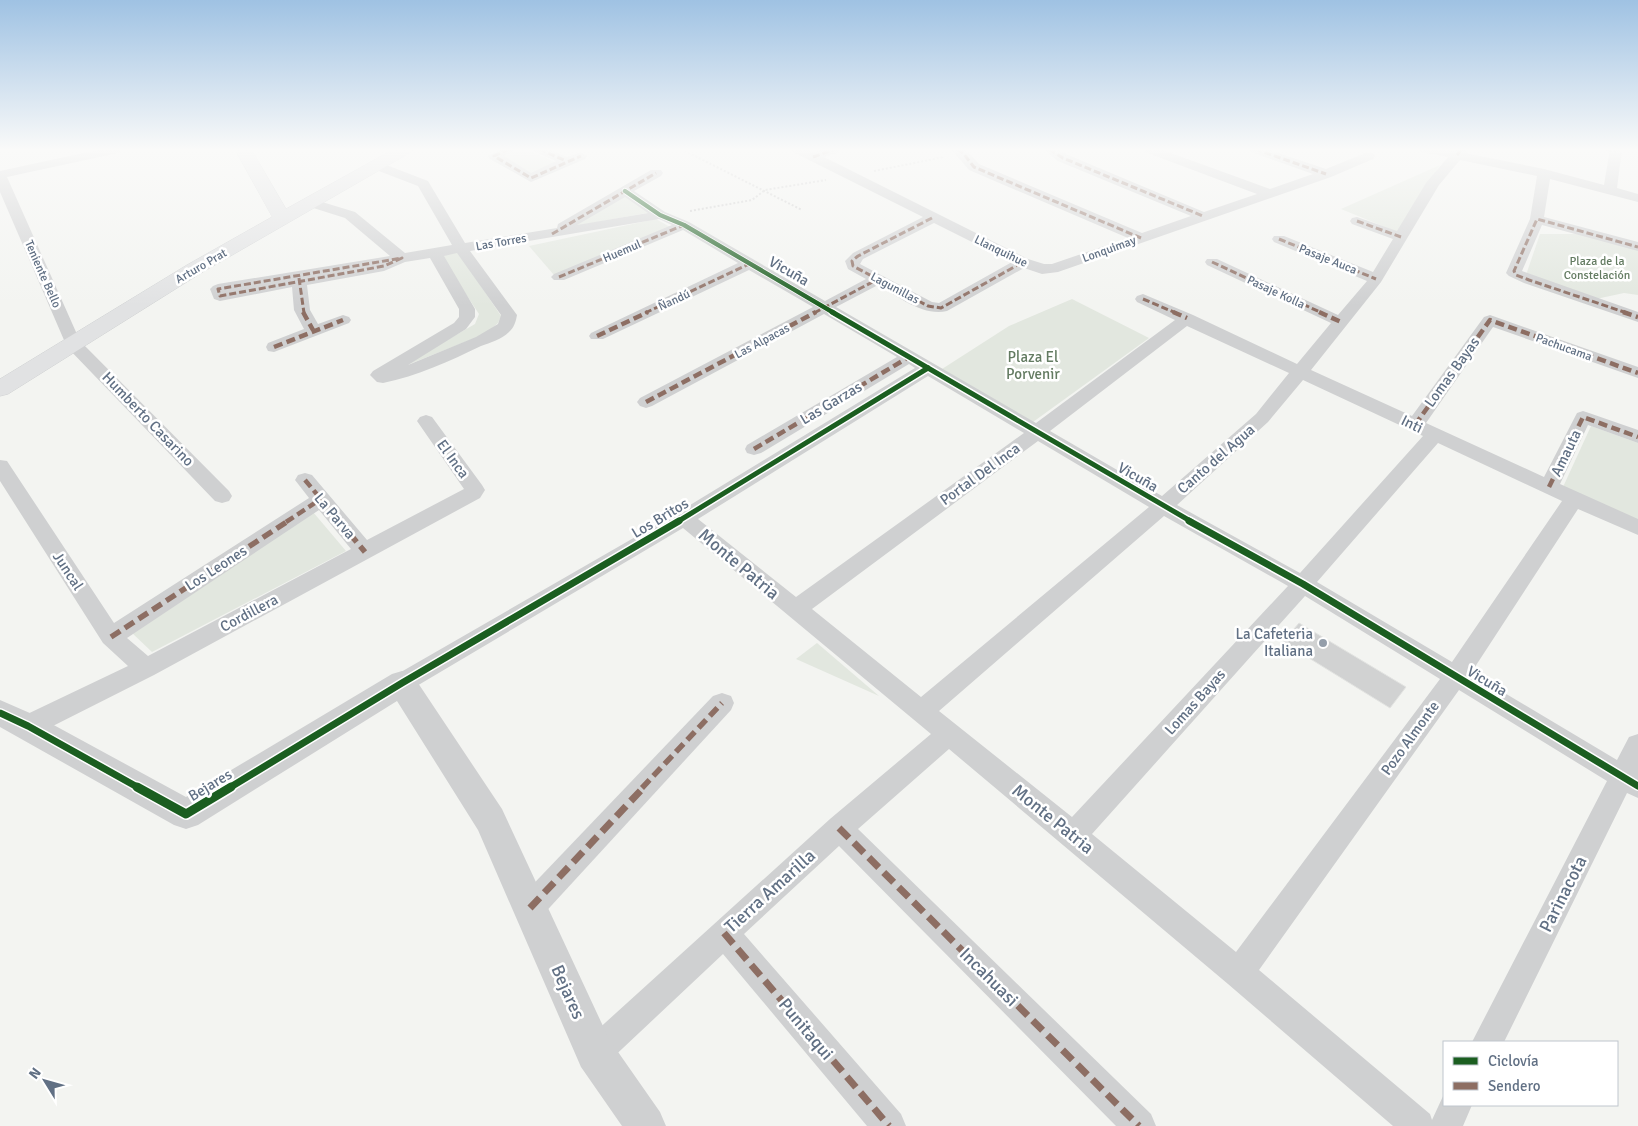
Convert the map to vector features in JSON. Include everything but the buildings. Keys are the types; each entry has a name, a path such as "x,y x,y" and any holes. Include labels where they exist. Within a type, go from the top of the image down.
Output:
{"main road":[{"path":"273,202 282,219"},
{"name":"Arturo Prat","path":"0,389 73,343 309,202"}],"street":[{"name":"Teniente Bello","path":"11,202 73,343"},
{"path":"309,202 350,215 402,258"},
{"path":"433,202 461,249 509,315 508,322 503,328 486,338 388,378 381,377 379,375 460,326 467,317 467,309 434,253"},
{"path":"552,234 606,202"},
{"name":"Vicuña","path":"641,202 657,213 684,224 751,263 909,358 1163,506 1303,584 1630,781"},
{"name":"Llanquihue","path":"899,202 1023,262 1045,270"},
{"path":"1055,202 1141,238"},
{"path":"1169,202 1204,216"},
{"name":"Lonquimay","path":"1045,270 1053,269 1244,202"},
{"name":"Canto del Agua","path":"921,712 1163,506 1262,418 1376,279 1422,202"},
{"path":"1540,202 1537,219 1514,273 1529,280 1638,317"},
{"name":"Las Torres","path":"219,292 384,266 402,258 552,234 657,213"},
{"name":"Lagunillas","path":"932,218 858,256 852,261 853,266 928,306 942,308 1023,262"},
{"path":"1537,219 1638,247"},
{"path":"1357,221 1401,237"},
{"name":"Huemul","path":"559,277 684,224"},
{"name":"Pasaje Auca","path":"1279,239 1376,279"},
{"name":"Pasaje Kolla","path":"1212,262 1340,322"},
{"name":"Ñandú","path":"597,336 751,263"},
{"path":"299,279 302,310 313,330"},
{"name":"Las Alpacas","path":"646,402 878,279"},
{"name":"Inti","path":"1143,299 1638,528"},
{"name":"Portal Del Inca","path":"794,610 1037,432 1187,318"},
{"path":"274,347 313,330 343,320"},
{"name":"Pachucama","path":"1490,320 1638,373"},
{"name":"Lomas Bayas","path":"1415,425 1490,320"},
{"name":"Humberto Casarino","path":"73,343 222,496"},
{"name":"Las Garzas","path":"754,449 909,358"},
{"name":"Los Britos","path":"402,683 684,518 928,368"},
{"name":"Amauta","path":"1549,487 1583,417 1638,437"},
{"name":"El Inca","path":"426,421 475,490 468,496"},
{"name":"Lomas Bayas","path":"1073,835 1303,584 1435,435"},
{"name":"Juncal","path":"0,466 111,637 146,668"},
{"name":"La Parva","path":"305,480 365,552"},
{"name":"Cordillera","path":"28,726 146,668 468,496"},
{"name":"Los Leones","path":"111,637 321,499"},
{"name":"Pozo Almonte","path":"1239,973 1455,677 1574,499"},
{"name":"Monte Patria","path":"684,518 794,610 1073,835 1239,973 1418,1126"},
{"name":"Bejares","path":"0,713 28,726 186,814 402,683 490,820 595,1053 646,1126"},
{"path":"530,908 722,703"},
{"name":"Tierra Amarilla","path":"595,1053 839,828 949,734"},
{"name":"Parinacota","path":"1489,1041 1630,781 1638,745"},
{"name":"Incahuasi","path":"839,828 1139,1126"},
{"name":"Punitaqui","path":"724,933 889,1126"},
{"path":"1446,1126 1456,1106"}],"path":[{"path":"657,213 695,210 740,202"},
{"path":"786,202 802,210"}],"green space":[{"path":"611,202 634,202 652,212 570,227"},
{"path":"1358,202 1417,202 1397,232 1341,209"},
{"path":"656,219 670,227 554,275 529,246"},
{"name":"Plaza de la Constelación","path":"1579,232 1638,249 1638,295 1624,293 1596,299 1526,275 1540,234 1575,234"},
{"path":"458,252 501,316 498,323 485,334 397,369 475,324 479,314 441,256"},
{"name":"Plaza El Porvenir","path":"1072,299 1149,338 1033,422 942,369 1009,326"},
{"path":"1591,426 1638,443 1638,522 1563,487"},
{"path":"313,512 346,551 152,652 131,632"},
{"path":"817,643 879,696 796,659"}],"marked path":[{"path":"552,234 607,202"},
{"path":"1055,202 1141,238"},
{"path":"1168,202 1203,216"},
{"path":"932,218 858,256 852,261 853,266 928,306 941,308 1023,262"},
{"path":"1638,247 1537,219 1514,271 1516,275 1529,280 1638,317"},
{"path":"1357,221 1401,237"},
{"path":"559,277 684,225"},
{"path":"1279,239 1376,279"},
{"path":"402,258 384,266 220,296 218,289 402,258"},
{"path":"1212,262 1341,322"},
{"path":"597,336 751,263"},
{"path":"299,278 302,310 313,330"},
{"path":"646,402 878,279"},
{"path":"1143,299 1187,318"},
{"path":"274,347 343,320"},
{"path":"1415,425 1490,320 1638,373"},
{"path":"754,449 909,357"},
{"path":"1549,487 1583,417 1638,437"},
{"path":"305,480 365,552"},
{"path":"111,637 321,499"},
{"path":"530,908 722,703"},
{"path":"839,828 1139,1126"},
{"path":"724,933 889,1126"}],"cycle path":[{"path":"640,202 660,215 684,225 1163,506 1303,584 1638,786"},
{"path":"0,713 28,726 186,814 402,683 684,518 928,368"}],"place":[{"name":"La Cafeteria Italiana","path":"1323,643"}]}
